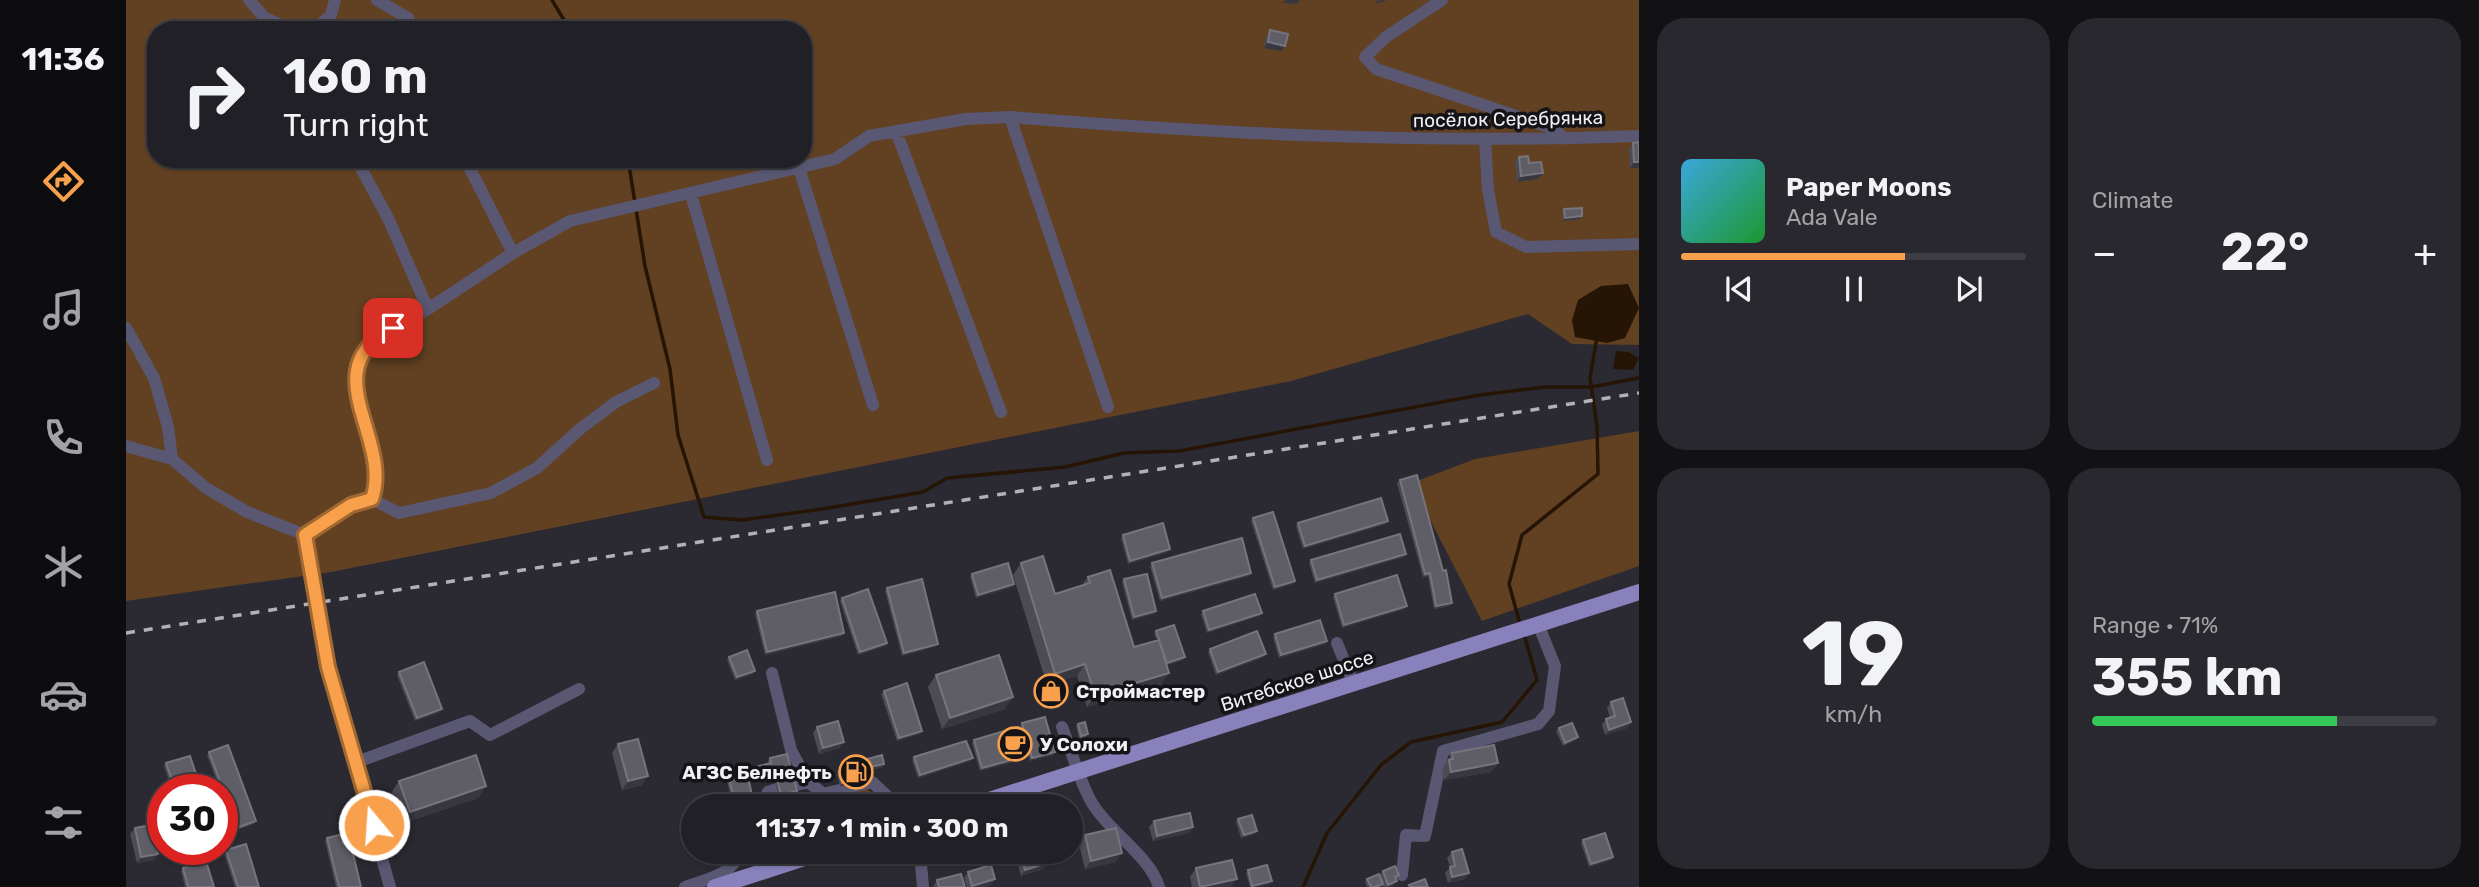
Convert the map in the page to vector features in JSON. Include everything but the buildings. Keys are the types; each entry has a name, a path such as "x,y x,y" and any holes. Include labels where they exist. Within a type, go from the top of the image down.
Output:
{"main road":[{"name":"Витебское шоссе","path":"1006,794 1639,592"},
{"path":"715,887 786,864"}],"street":[{"path":"249,0 265,18 272,21"},
{"path":"324,21 331,15 335,0"},
{"path":"377,0 410,21"},
{"path":"1442,0 1386,37 1365,57 1376,69 1555,129 1564,139"},
{"path":"1010,117 1108,407"},
{"name":"посёлок Серебрянка","path":"812,165 835,159 869,136 966,119 1010,117 1377,140 1639,136"},
{"path":"896,131 1001,412"},
{"path":"1485,140 1488,190 1496,232 1526,247 1639,244"},
{"path":"361,168 388,218 428,309"},
{"path":"470,168 513,253"},
{"path":"799,168 873,405"},
{"name":"посёлок Серебрянка","path":"372,499 377,483 354,388 359,358 375,337 428,309 513,253 570,221 642,202 691,194 799,168"},
{"path":"691,194 767,460"},
{"path":"126,328 154,378 168,427 172,459"},
{"path":"305,535 351,505 372,499 399,513 491,493 537,468 616,402 654,383"},
{"path":"126,446 172,459 206,488 247,512 305,535"},
{"path":"305,535 328,667 390,887"},
{"path":"1402,875 1406,835 1425,836 1443,751 1538,724 1549,711 1555,666 1538,624"},
{"path":"1337,643 1354,685"},
{"path":"772,673 791,750 808,782 823,794 872,782 885,794"},
{"path":"354,763 470,721 490,736 579,689"},
{"path":"1062,727 1091,803 1131,850 1154,872 1158,887"},
{"path":"793,786 808,782"},
{"path":"767,794 777,789"},
{"path":"685,887 729,871 733,864"},
{"path":"921,864 923,887"}],"shaded area":[{"path":"126,0 1639,0 1639,345 1572,344 1528,314 1291,381 331,572 126,601"},
{"path":"1628,284 1639,308 1625,338 1607,343 1575,337 1572,320 1578,300 1601,286"},
{"path":"1616,351 1628,352 1639,358 1633,370 1613,369"},
{"path":"1639,431 1639,566 1482,621 1419,498 1400,495 1404,486 1475,459"},
{"path":"866,788 874,794 842,794 839,792"}],"waterway":[{"path":"552,0 565,21"},
{"path":"629,168 645,266 670,369 678,435 704,517 742,520 822,509 923,492 947,478 1065,467 1124,453 1179,451 1480,395 1545,387 1591,387 1639,378"},
{"path":"1520,624 1509,584 1522,535 1598,474 1597,426 1590,378 1597,337"},
{"path":"1303,887 1327,833 1381,765 1411,742 1502,722 1537,680 1524,634"}],"railway":[{"path":"126,633 1639,393"}],"place":[{"name":"Строймастер","path":"1051,691"},
{"name":"У Солохи","path":"1015,744"},
{"name":"АГЗС Белнефть","path":"856,772"}],"route":[{"path":"374,825 328,667 305,535 351,505 372,499 377,483 372,449 354,388 359,358 375,337 393,328"}]}
